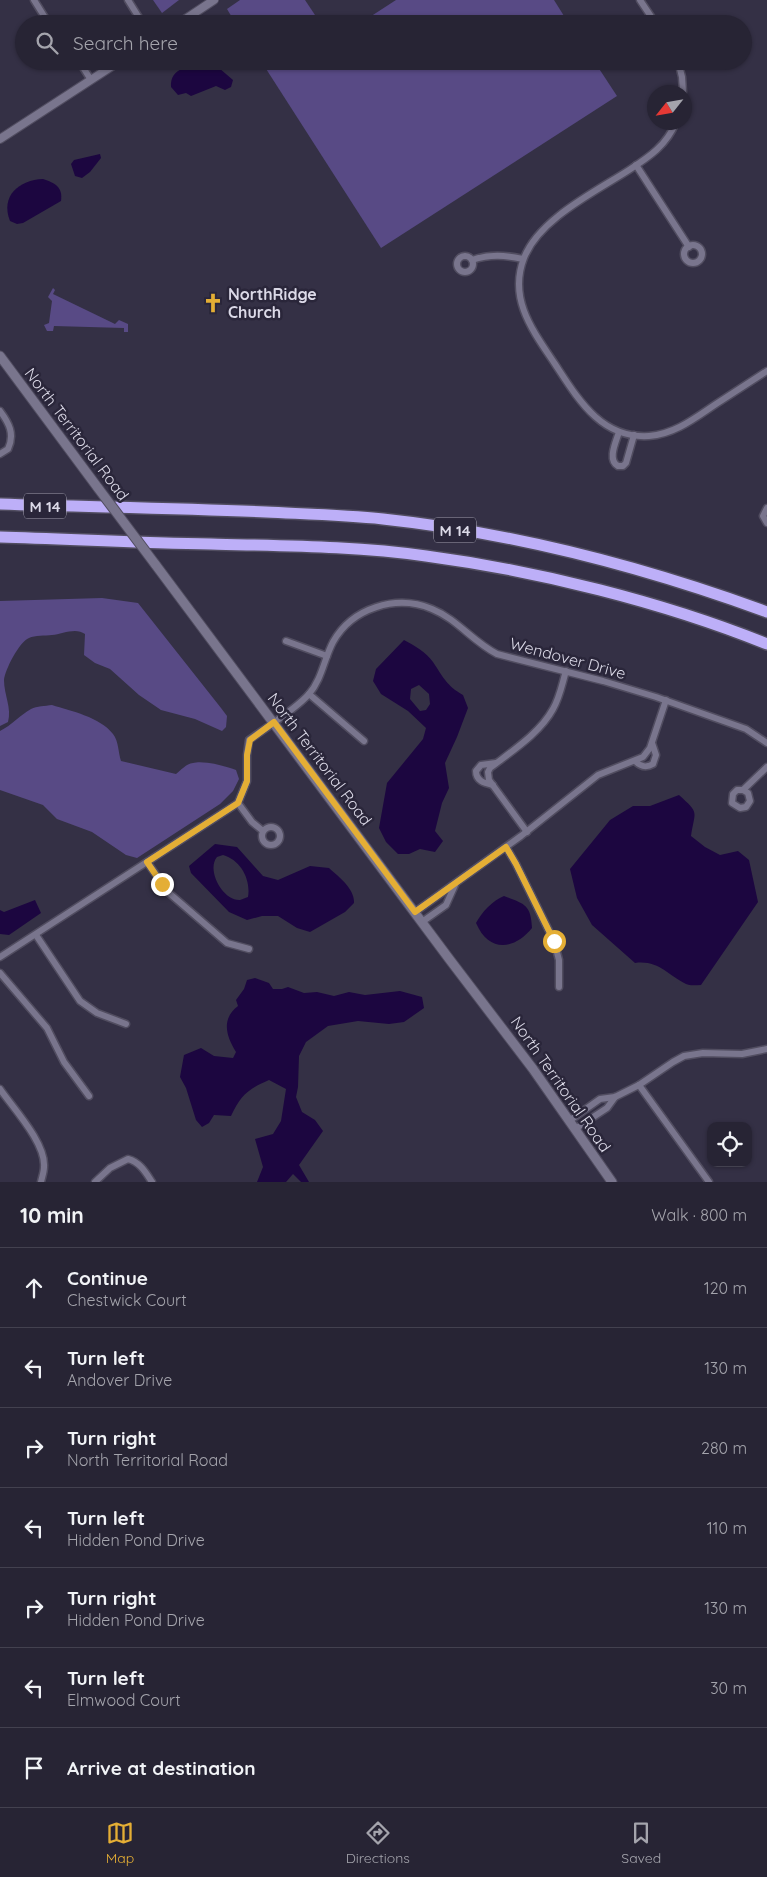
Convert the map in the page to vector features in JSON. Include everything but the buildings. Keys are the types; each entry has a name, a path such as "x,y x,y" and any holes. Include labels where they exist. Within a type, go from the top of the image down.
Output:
{"highway":[{"name":"M 14","path":"0,504 168,508 329,515 384,520 502,538 591,557 688,584 767,612"},
{"name":"M 14","path":"0,537 299,546 426,556 509,571 612,594 686,616 767,644"}],"main road":[{"name":"North Territorial Road","path":"0,356 494,1016 612,1182"}],"street":[{"path":"34,0 43,15"},
{"path":"128,0 137,15"},
{"path":"192,15 214,0"},
{"path":"640,0 650,15"},
{"path":"84,70 91,80"},
{"path":"0,139 106,70"},
{"path":"680,70 683,85"},
{"path":"673,130 655,152 549,222 533,239 523,259 519,275 519,292 522,308 528,323 584,407 601,422 619,432 634,435 660,434 677,429 767,372"},
{"path":"636,165 689,247"},
{"path":"472,260 498,255 523,259"},
{"path":"0,411 10,424 11,432 8,449 0,454"},
{"path":"619,432 612,458 613,462 618,466 623,466 626,463 634,435"},
{"path":"767,508 763,516 767,523"},
{"name":"Wendover Drive","path":"238,803 247,781 247,755 250,740 309,694 319,678 327,656 340,632 360,614 377,606 410,603 427,606 440,613 483,646 497,654 566,671 666,700 746,729 767,743"},
{"path":"286,641 327,656"},
{"path":"527,832 487,774 490,768 528,738 548,717 558,700 566,671"},
{"path":"309,694 364,741"},
{"path":"415,912 527,832 598,775 614,767 635,761 648,752 666,700"},
{"path":"635,761 645,766 654,764 656,755 652,743"},
{"path":"493,785 480,781 476,776 476,770 481,765 496,763"},
{"path":"743,790 767,767"},
{"path":"0,957 238,803 252,822 263,831"},
{"path":"506,847 554,941 559,960 558,987"},
{"path":"147,862 169,893 227,943 249,949"},
{"path":"422,922 446,905 455,884"},
{"path":"36,935 80,1001 97,1013 126,1024"},
{"path":"0,973 47,1028 64,1062 89,1096"},
{"path":"569,1121 600,1099 615,1097 639,1085 673,1062 691,1054 742,1054 767,1049"},
{"path":"639,1085 709,1182"},
{"path":"0,1089 32,1133 40,1148 45,1166 41,1182"},
{"path":"575,1130 607,1108 615,1097"},
{"path":"95,1182 110,1168 128,1159 134,1160 152,1182"}],"shaded area":[{"path":"153,0 179,0 162,13"},
{"path":"240,0 305,0 315,15 231,15 227,9"},
{"path":"396,0 554,0 563,15 373,15"},
{"path":"221,70 233,80 231,87 225,90 216,86 191,96 186,93 178,95 171,87 172,80 177,71"},
{"path":"267,70 600,70 617,96 381,248"},
{"path":"100,154 101,158 90,172 82,178 75,176 71,164 74,160"},
{"path":"43,179 57,186 61,192 61,201 23,223 17,224 10,221 8,204 14,191 26,182"},
{"path":"53,288 55,290 53,294 115,324 119,320 128,324 128,332 124,332 124,328 54,326 53,331 47,331 44,325 49,323 52,301 48,297"},
{"path":"102,598 138,603 227,716 226,727 222,731 195,719 161,710 139,695 110,669 95,663 84,655 85,634 77,631 31,637 21,645 5,675 4,686 9,717 8,722 0,726 0,601"},
{"path":"404,640 430,658 449,685 463,695 468,708 445,763 449,788 442,803 435,831 443,841 435,852 420,849 409,854 398,854 386,842 379,828 387,783 423,739 426,728 408,711 381,694 373,681 376,669","holes":["419,685 429,694 430,704 426,710 420,711 410,699 411,689"]},
{"path":"52,705 85,715 101,723 113,734 121,761 176,774 190,764 197,762 208,763 236,770 239,779 233,791 220,804 137,858 126,855 92,832 57,819 43,805 0,790 0,731 31,709"},
{"path":"679,795 693,809 694,817 691,836 705,847 720,855 738,851 749,860 758,902 701,985 686,984 657,966 635,963 592,925 577,898 570,869 610,820 633,806 650,806"},
{"path":"215,844 237,847 263,876 278,880 310,866 329,868 349,888 354,898 354,903 345,912 310,932 297,928 278,916 262,916 247,920 229,912 191,873 189,866","holes":["223,855 240,866 248,884 248,897 240,900 228,896 222,890 215,877 214,863 217,857"]},
{"path":"504,896 521,903 528,909 532,928 517,941 502,945 488,940 481,933 476,923 488,907"},
{"path":"35,900 41,913 9,935 0,934 0,910 4,912"},
{"path":"255,978 269,983 273,989 288,987 304,993 317,992 334,996 349,992 365,995 400,991 422,997 424,1008 404,1022 389,1024 358,1021 328,1026 306,1042 299,1056 296,1097 302,1112 315,1120 323,1131 299,1165 309,1182 301,1182 293,1174 286,1182 257,1182 263,1167 255,1139 273,1134 281,1121 286,1089 269,1080 262,1083 246,1094 238,1103 231,1116 214,1115 209,1123 202,1127 196,1120 186,1088 180,1077 184,1055 201,1048 214,1056 233,1058 236,1052 228,1034 227,1022 229,1016 238,1006 236,1000 244,989 247,980"}],"place":[{"name":"NorthRidge Church","path":"213,303"}],"route":[{"path":"162,884 147,862 238,803 247,781 247,755 250,740 274,722 415,912 506,847 554,941"}]}
